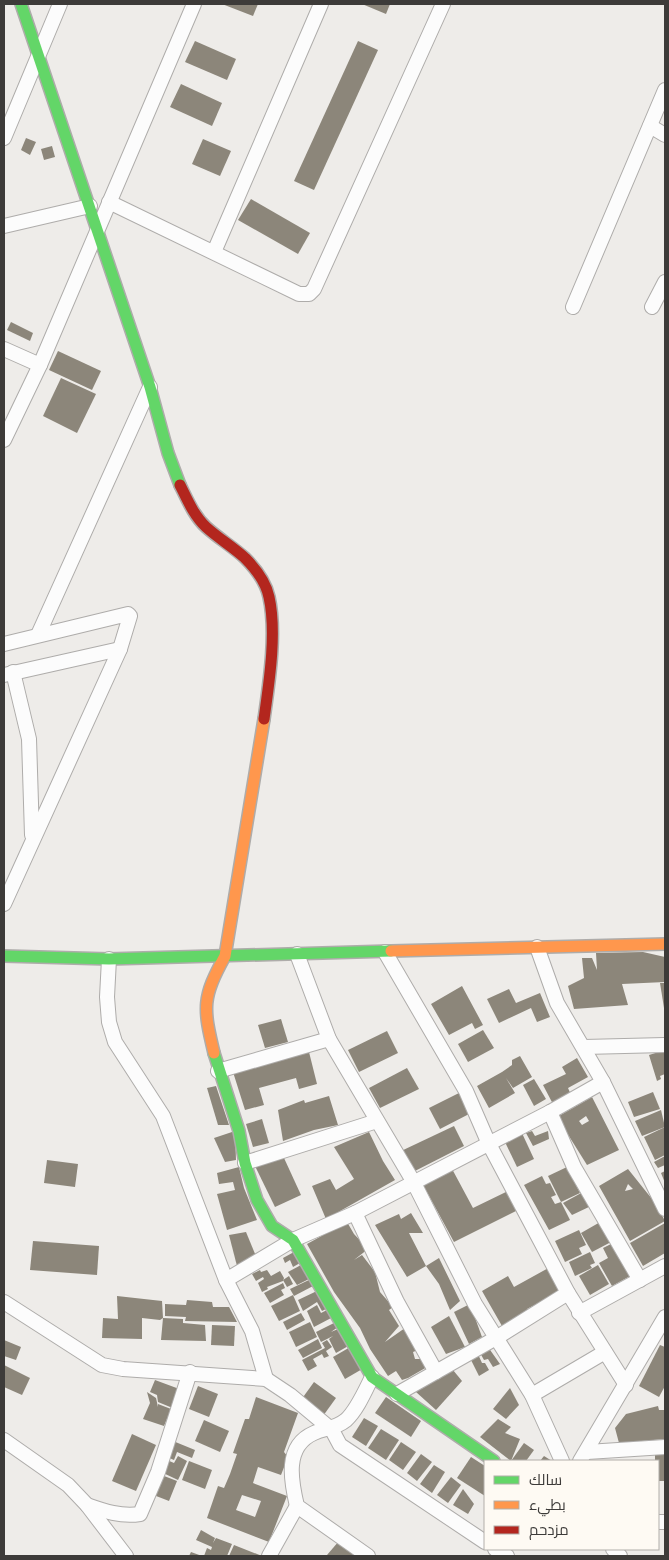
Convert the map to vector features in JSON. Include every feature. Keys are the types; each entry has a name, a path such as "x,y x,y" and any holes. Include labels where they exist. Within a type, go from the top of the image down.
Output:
{"street":[{"path":"21,4 150,387 168,453 190,506 204,526 246,559 262,579 269,595 272,617 268,690 258,758 224,956 209,985 204,1016 218,1070 239,1131 245,1163 262,1213 272,1226 292,1240 372,1377 493,1460"},
{"path":"4,138 60,4"},
{"path":"4,440 40,365 194,4"},
{"path":"214,252 321,4"},
{"path":"109,202 299,294 309,294 314,289 443,4"},
{"path":"573,307 665,90"},
{"path":"650,126 665,134"},
{"path":"4,226 90,206"},
{"path":"652,307 665,282"},
{"path":"4,349 40,365"},
{"path":"38,635 150,387"},
{"path":"4,644 128,614 130,617 120,649 4,904"},
{"path":"32,841 32,776 29,739 8,673 120,649"},
{"path":"4,956 110,958 224,956 665,944"},
{"path":"537,947 557,1003 584,1046 603,1082 665,1209"},
{"path":"385,952 466,1091 489,1144 579,1313 626,1385"},
{"path":"297,954 329,1039 413,1181 474,1304 532,1395 562,1460"},
{"path":"110,958 107,997 109,1022 115,1042 163,1116 226,1280 252,1331 266,1379"},
{"path":"218,1070 329,1039"},
{"path":"584,1046 665,1045"},
{"path":"226,1280 292,1240 355,1213 413,1181 550,1112 603,1082"},
{"path":"550,1112 574,1167 640,1280"},
{"path":"245,1163 377,1121"},
{"path":"355,1213 397,1302 436,1372"},
{"path":"579,1313 665,1266"},
{"path":"397,1394 496,1338 568,1293"},
{"path":"4,1302 102,1365 123,1370 190,1372 266,1379 290,1395 332,1430 340,1446 484,1541"},
{"path":"584,1457 665,1317"},
{"path":"532,1395 605,1352"},
{"path":"87,1505 110,1513 129,1516 140,1514 158,1472 190,1372"},
{"path":"368,1556 297,1506 290,1478 292,1462 297,1449 313,1434 332,1430 347,1420 372,1377"},
{"path":"4,1440 68,1485 87,1505 126,1556"},
{"path":"584,1457 665,1447"},
{"path":"269,1556 297,1506"}],"building":[{"path":"222,4 258,4 253,16"},
{"path":"362,4 390,4 386,14"},
{"path":"195,41 236,59 227,80 185,62"},
{"path":"358,41 378,50 314,190 294,181"},
{"path":"181,84 222,103 212,126 170,107"},
{"path":"26,138 36,142 30,155 21,150"},
{"path":"203,139 231,151 220,176 192,164"},
{"path":"52,146 55,157 44,160 41,149"},
{"path":"251,199 310,233 298,254 238,220"},
{"path":"11,322 33,333 30,341 7,330"},
{"path":"58,351 101,371 92,390 49,370"},
{"path":"61,378 96,394 77,433 43,416"},
{"path":"643,952 665,957 665,982 622,984 628,1005 574,1009 568,986 584,978 582,958 592,958 597,970 596,953"},
{"path":"660,983 665,983 665,1008 664,1008"},
{"path":"462,986 483,1025 475,1029 472,1023 449,1035 431,1004"},
{"path":"509,989 516,1003 540,993 550,1017 537,1022 531,1008 499,1023 487,999"},
{"path":"281,1019 288,1042 265,1048 258,1025"},
{"path":"483,1030 494,1048 468,1062 458,1044"},
{"path":"387,1031 398,1053 359,1072 348,1050"},
{"path":"665,1050 665,1074 660,1076 661,1079 657,1081 649,1055"},
{"path":"309,1052 317,1084 299,1089 296,1078 259,1088 264,1105 245,1110 233,1072"},
{"path":"520,1056 532,1077 513,1088 506,1078 515,1093 489,1108 477,1086 502,1072 512,1065 512,1060"},
{"path":"577,1058 588,1077 568,1088 572,1097 554,1106 543,1085 566,1074 562,1067"},
{"path":"407,1068 419,1089 380,1108 369,1088"},
{"path":"534,1079 546,1099 534,1106 523,1085"},
{"path":"216,1086 229,1125 218,1125 207,1088"},
{"path":"461,1092 471,1113 440,1129 429,1108"},
{"path":"653,1092 660,1109 634,1117 628,1102"},
{"path":"329,1096 338,1125 314,1130 283,1141 278,1110 304,1100 305,1103"},
{"path":"592,1097 619,1150 587,1165 557,1117","holes":["586,1116 589,1121 582,1125 579,1121"]},
{"path":"661,1110 665,1127 642,1136 635,1121"},
{"path":"262,1119 269,1143 253,1147 246,1124"},
{"path":"454,1126 464,1146 411,1173 399,1152"},
{"path":"665,1127 665,1155 655,1160 644,1137"},
{"path":"235,1131 236,1160 225,1162 214,1138"},
{"path":"521,1131 534,1159 517,1167 505,1142"},
{"path":"532,1131 535,1136 548,1131 549,1139 533,1146 526,1133"},
{"path":"369,1132 383,1161 395,1180 326,1219 312,1186 330,1179 336,1190 354,1179 334,1147"},
{"path":"665,1156 665,1165 658,1168 654,1162"},
{"path":"284,1158 301,1195 275,1207 255,1166"},
{"path":"47,1160 78,1164 75,1187 44,1183"},
{"path":"239,1167 244,1188 257,1220 227,1230 217,1194 235,1190 233,1182 219,1184 217,1173"},
{"path":"451,1167 473,1208 508,1191 518,1210 454,1242 422,1183"},
{"path":"567,1167 580,1193 561,1202 548,1176"},
{"path":"628,1169 656,1204 665,1221 630,1241 599,1186","holes":["628,1184 633,1189 625,1191"]},
{"path":"665,1171 665,1183 661,1173"},
{"path":"542,1176 546,1184 550,1183 556,1195 551,1197 555,1204 561,1202 570,1220 549,1230 524,1185"},
{"path":"583,1192 591,1206 572,1215 563,1203"},
{"path":"411,1213 423,1233 409,1233 426,1266 407,1277 375,1225 399,1214 401,1219"},
{"path":"602,1221 613,1241 592,1252 581,1233"},
{"path":"347,1222 354,1234 368,1249 354,1260 362,1255 375,1272 380,1292 393,1307 389,1310 399,1326 385,1342 405,1328 418,1350 413,1352 415,1359 423,1359 427,1367 408,1378 402,1380 396,1371 388,1376 370,1349 360,1328 334,1292 307,1244"},
{"path":"665,1223 665,1253 643,1266 630,1243"},
{"path":"579,1230 586,1245 579,1248 582,1254 565,1262 555,1241"},
{"path":"246,1232 258,1261 237,1266 229,1235"},
{"path":"33,1241 99,1246 97,1275 30,1270"},
{"path":"615,1242 632,1275 612,1286 599,1263 608,1258 603,1248"},
{"path":"294,1252 300,1263 293,1267 290,1260 285,1263 283,1258"},
{"path":"590,1252 595,1263 590,1265 592,1268 575,1276 569,1262"},
{"path":"439,1258 460,1301 450,1310 439,1284 426,1266"},
{"path":"301,1265 309,1279 297,1285 288,1272"},
{"path":"598,1265 609,1284 590,1295 579,1276"},
{"path":"552,1266 565,1289 527,1309 527,1313 502,1326 482,1291 508,1276 514,1287"},
{"path":"260,1270 261,1272 267,1270 271,1276 280,1271 284,1278 283,1281 267,1287 268,1289 262,1292 258,1283 264,1279 263,1277 256,1281 252,1274"},
{"path":"289,1276 293,1284 287,1287 283,1280"},
{"path":"311,1279 315,1285 294,1296 290,1289"},
{"path":"283,1283 285,1288 281,1290 284,1295 270,1303 264,1293"},
{"path":"319,1290 328,1308 322,1311 317,1302 303,1311 298,1300"},
{"path":"293,1295 300,1311 279,1321 271,1306"},
{"path":"117,1296 162,1301 163,1318 160,1320 142,1318 142,1339 102,1338 103,1318 118,1319"},
{"path":"187,1300 212,1302 213,1307 229,1307 237,1322 185,1321 186,1317 165,1316 165,1304 186,1305"},
{"path":"470,1304 482,1337 469,1344 454,1312"},
{"path":"317,1305 321,1313 329,1309 333,1317 314,1327 307,1311"},
{"path":"301,1313 305,1320 287,1330 283,1322"},
{"path":"449,1316 465,1347 446,1354 431,1327"},
{"path":"163,1318 183,1319 183,1323 205,1325 206,1341 161,1340"},
{"path":"310,1322 317,1337 296,1347 289,1332"},
{"path":"336,1322 338,1327 331,1332 338,1329 350,1345 336,1353 329,1339 333,1336 321,1342 316,1332"},
{"path":"212,1325 235,1326 234,1346 211,1345"},
{"path":"318,1339 322,1348 303,1358 298,1350"},
{"path":"4,1340 21,1347 16,1360 4,1356"},
{"path":"327,1340 332,1347 326,1351 329,1356 324,1358 322,1354 313,1359 317,1366 308,1371 302,1360 325,1348 322,1343"},
{"path":"660,1345 665,1347 665,1386 659,1397 639,1386"},
{"path":"352,1346 364,1368 345,1379 333,1357"},
{"path":"488,1347 500,1364 493,1367 488,1359 484,1360 479,1351"},
{"path":"477,1352 482,1363 485,1363 489,1370 479,1376 469,1356"},
{"path":"4,1365 30,1378 22,1395 4,1387"},
{"path":"453,1370 462,1381 436,1410 416,1392"},
{"path":"155,1380 182,1390 175,1409 158,1402 157,1395 150,1392"},
{"path":"314,1382 336,1398 323,1416 301,1400"},
{"path":"198,1386 218,1394 209,1417 189,1409"},
{"path":"510,1388 519,1405 506,1419 493,1409"},
{"path":"147,1392 156,1398 158,1407 158,1404 171,1409 164,1426 143,1419 150,1403"},
{"path":"256,1397 298,1413 284,1452 288,1457 281,1475 258,1467 253,1483 287,1496 269,1542 207,1518 218,1486 224,1488 230,1474 237,1454 233,1453 245,1419 249,1419","holes":["242,1495 261,1501 255,1517 236,1510"]},
{"path":"386,1397 421,1421 411,1437 375,1413"},
{"path":"658,1406 659,1410 665,1410 665,1439 619,1443 615,1428 626,1414"},
{"path":"364,1418 378,1426 366,1446 352,1437"},
{"path":"498,1419 511,1427 505,1433 520,1439 511,1460 510,1460 480,1437"},
{"path":"204,1420 229,1431 220,1452 195,1441"},
{"path":"381,1429 399,1440 386,1460 368,1448"},
{"path":"132,1434 156,1445 136,1491 112,1481"},
{"path":"173,1441 195,1450 192,1458 177,1452 174,1460 167,1457"},
{"path":"401,1442 416,1452 403,1470 389,1460"},
{"path":"524,1443 534,1450 527,1460 512,1460"},
{"path":"421,1454 432,1462 417,1481 407,1473"},
{"path":"665,1454 665,1481 659,1481 659,1460 655,1460 655,1455"},
{"path":"178,1456 187,1461 178,1480 161,1472 167,1460 174,1463"},
{"path":"544,1456 550,1460 541,1460"},
{"path":"471,1457 484,1465 484,1495 457,1478"},
{"path":"189,1461 212,1470 205,1489 182,1480"},
{"path":"434,1465 445,1472 432,1493 420,1484"},
{"path":"159,1474 177,1481 169,1501 151,1494"},
{"path":"451,1477 461,1485 448,1503 437,1495"},
{"path":"463,1489 474,1504 468,1514 453,1505"},
{"path":"201,1530 215,1538 213,1543 216,1538 232,1544 227,1556 204,1556 207,1548 211,1550 212,1547 196,1540"},
{"path":"339,1541 356,1554 355,1556 327,1555"},
{"path":"234,1545 262,1556 229,1556"},
{"path":"191,1552 202,1556 189,1556"}],"traffic: fast":[{"path":"21,4 150,387 168,453 180,485"},
{"path":"4,956 109,959 391,951"},
{"path":"214,1053 239,1131 245,1163 257,1200 272,1226 293,1240 372,1377 493,1460"}],"traffic: slow":[{"path":"214,1053 208,1024 207,1003 212,982 225,956 264,719"},
{"path":"391,951 665,944"}],"traffic: jam":[{"path":"180,485 191,507 202,523 253,566 268,592 272,642 264,719"}]}
